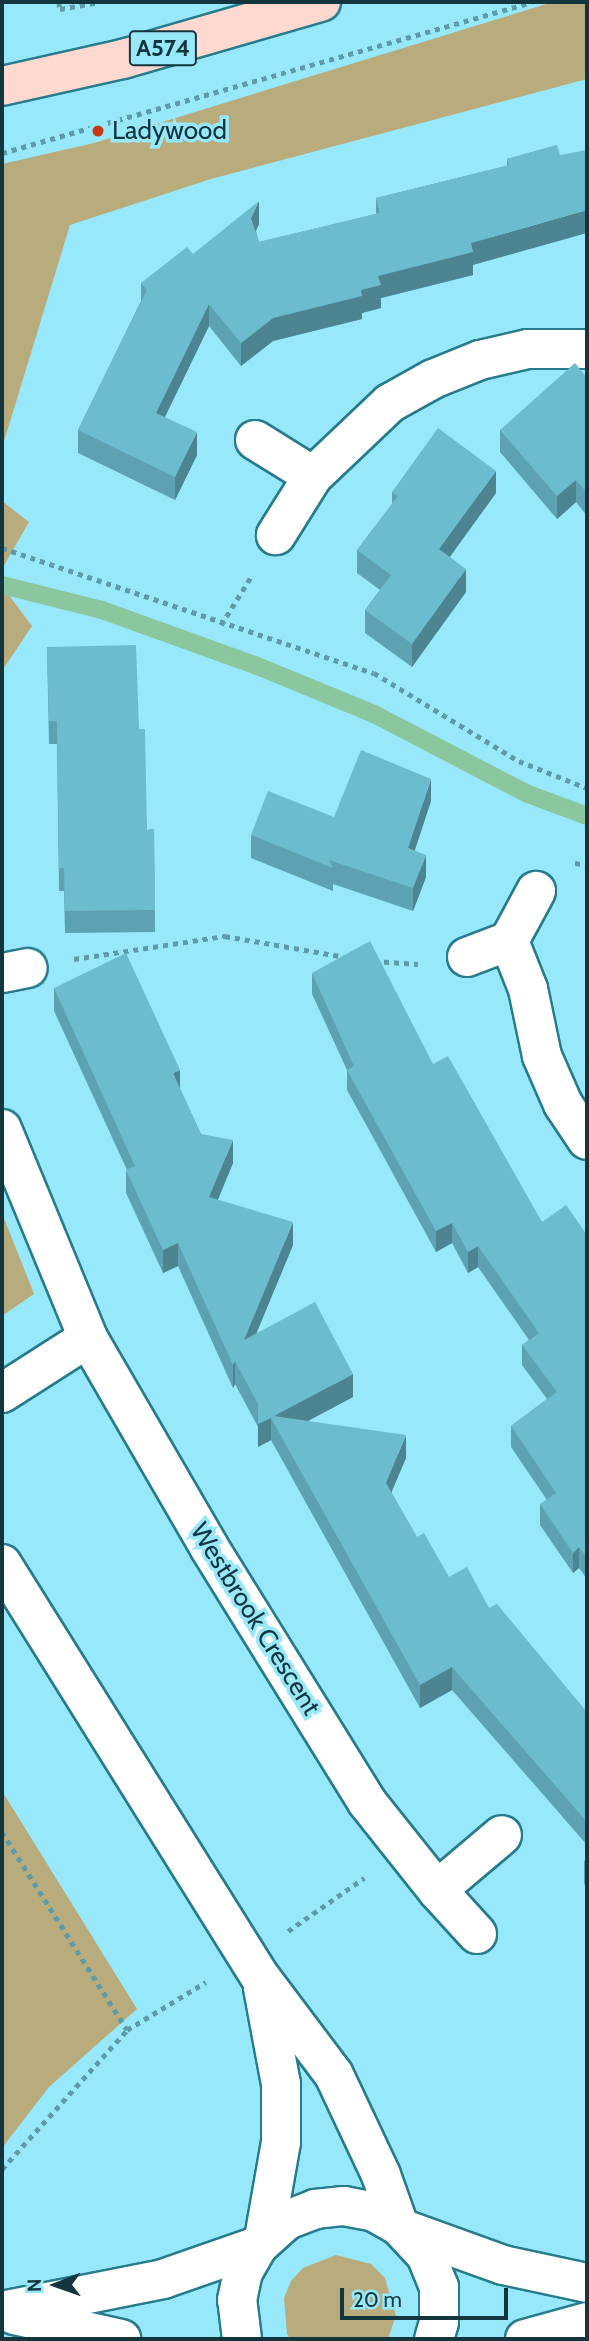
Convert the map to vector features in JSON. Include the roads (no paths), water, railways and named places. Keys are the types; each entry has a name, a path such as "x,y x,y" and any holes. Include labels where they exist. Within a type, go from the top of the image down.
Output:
{"main road":[{"name":"A574","path":"2,86 123,59 321,2"}],"street":[{"path":"276,536 313,476 390,403 433,379 480,360 528,349 587,348"},
{"path":"254,440 313,476"},
{"path":"467,957 509,942 537,891"},
{"path":"509,942 528,989 542,1056 563,1104 587,1140"},
{"name":"Westbrook Crescent","path":"2,1129 88,1338 209,1547 401,1848 477,1934"},
{"path":"2,1392 88,1338"},
{"path":"2,1564 261,1978 334,2075 382,2175 401,2227 426,2255 439,2287 439,2322 434,2339"},
{"path":"437,1890 502,1835"},
{"path":"242,2339 237,2300 243,2272 261,2242 281,2142 281,2095 261,1978"},
{"path":"2,2312 163,2279 261,2242 288,2220 325,2208 374,2212 401,2227 503,2265 587,2283"},
{"path":"2,2312 121,2339"},
{"path":"525,2339 587,2322"}],"waterway":[{"path":"2,585 102,610 255,665 374,714 528,794 587,816"}],"place":[{"name":"Ladywood","path":"98,131"}]}
